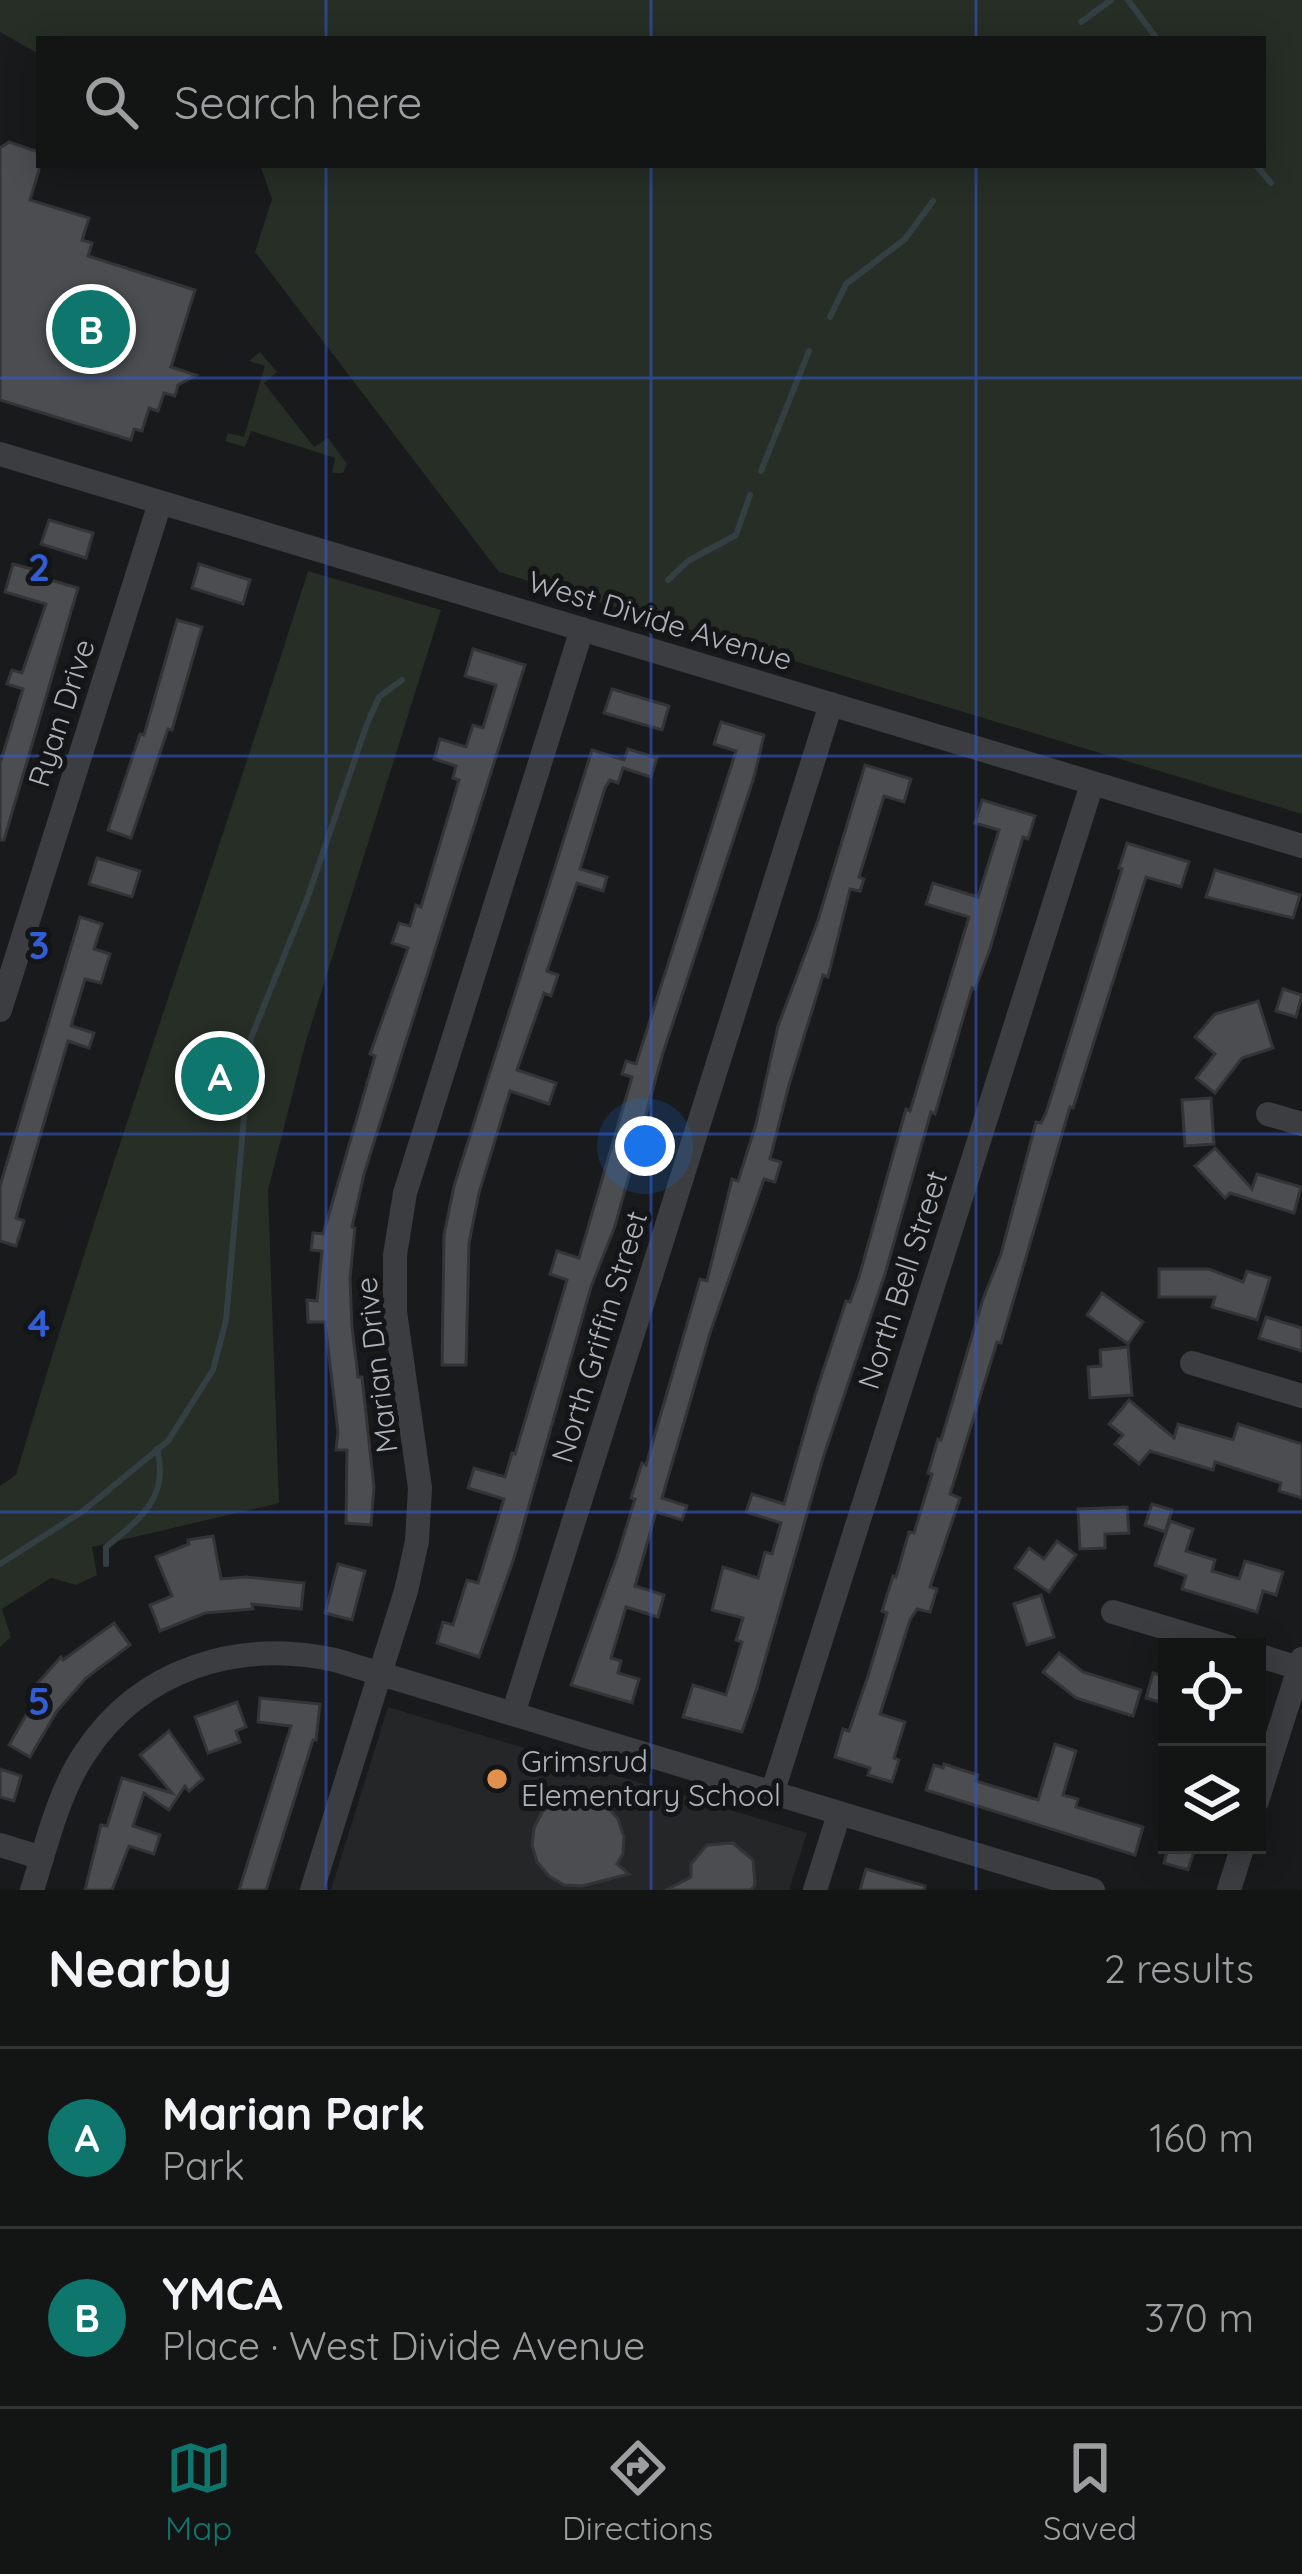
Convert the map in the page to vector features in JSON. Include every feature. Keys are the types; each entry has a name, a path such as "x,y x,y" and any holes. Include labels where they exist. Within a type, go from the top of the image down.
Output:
{"street":[{"name":"West Divide Avenue","path":"0,454 1302,846"},
{"name":"Ryan Drive","path":"0,1010 160,503"},
{"name":"Marian Drive","path":"312,1890 406,1591 419,1515 419,1465 395,1312 398,1225 413,1162 581,629"},
{"name":"North Griffin Street","path":"513,1714 831,704"},
{"name":"North Bell Street","path":"772,1794 1092,784"},
{"path":"1268,1114 1302,1124"},
{"path":"1192,1363 1302,1396"},
{"path":"1113,1612 1199,1638"},
{"path":"32,1890 59,1805 85,1752 124,1708 163,1680 206,1661 256,1652 310,1654 1093,1890"},
{"path":"1266,1657 1301,1665 1266,1774"},
{"path":"815,1890 839,1814"},
{"path":"0,1845 42,1858"},
{"path":"1229,1890 1240,1854"}],"shaded area":[{"path":"0,0 1302,0 1302,814 499,572 255,252 272,199 261,168 1266,168 1266,36 36,36 36,52 0,32"},
{"path":"260,352 277,372 264,383 314,447 328,438 347,464 343,473 332,473 335,458 251,431 245,447 225,441 228,433 244,437 265,366 249,361"},
{"path":"308,571 441,610 306,1041 268,1190 279,1503 92,1547 97,1575 76,1585 51,1578 2,1609 11,1637 0,1647 0,1486 16,1475"},
{"name":"Grimsrud Elementary School","path":"388,1707 807,1833 789,1890 331,1890"}],"building":[{"path":"9,142 36,151 39,170 30,200 89,218 82,240 92,243 88,256 195,290 171,367 196,375 178,385 175,396 164,393 158,411 149,408 142,431 134,429 131,440 0,400 0,148"},
{"path":"49,520 93,533 86,558 41,544"},
{"path":"13,564 78,588 4,840 0,840 0,763 23,689 7,684 12,670 22,673 46,604 5,592"},
{"path":"199,564 250,580 243,604 192,588"},
{"path":"177,620 202,627 172,730 168,729 131,838 108,830 140,734 144,735"},
{"path":"473,649 525,665 364,1174 352,1227 352,1327 374,1487 371,1525 346,1523 347,1450 336,1450 325,1322 308,1322 307,1300 317,1301 322,1251 311,1250 313,1233 323,1234 375,1056 370,1054 408,948 392,943 399,923 410,926 416,905 421,907 459,780 453,778 456,766 434,759 440,739 466,747 473,725 483,728 496,685 465,676"},
{"path":"612,689 669,706 662,730 604,713"},
{"path":"721,722 764,735 754,777 663,1053 514,1558 479,1657 437,1643 443,1622 453,1625 467,1580 478,1583 504,1499 468,1488 474,1468 505,1477 515,1454 567,1280 550,1274 557,1251 579,1258 632,1077 622,1074 626,1061 636,1064 736,751 714,744"},
{"path":"628,749 657,758 651,777 623,768 618,783 610,780 605,788 580,869 607,877 603,891 577,883 547,971 558,975 551,996 544,993 517,1070 556,1083 549,1104 510,1091 469,1243 466,1365 442,1365 444,1235 454,1186 592,750 624,760"},
{"path":"865,765 911,779 904,802 884,796 859,877 864,879 860,891 850,889 828,977 823,975 770,1159 781,1162 775,1182 764,1179 710,1333 662,1498 687,1506 682,1520 656,1512 635,1586 664,1595 658,1617 626,1607 611,1658 621,1661 618,1673 639,1679 632,1703 571,1685 617,1557 700,1279 707,1281 732,1179 738,1181 756,1124 778,1026 818,920"},
{"path":"982,800 1035,816 1028,839 1023,837 990,949 972,988 935,1114 931,1112 756,1691 742,1732 683,1717 693,1685 726,1695 742,1642 736,1640 743,1618 712,1610 723,1567 758,1578 765,1552 772,1554 781,1523 746,1512 752,1494 784,1504 969,917 926,904 933,883 978,897 999,830 975,823"},
{"path":"1127,843 1189,862 1181,887 1146,877 1070,1107 1001,1343 997,1342 950,1494 960,1498 930,1587 937,1589 930,1612 917,1609 910,1620 880,1714 905,1722 892,1782 868,1775 870,1768 835,1757 868,1676 893,1576 909,1532 914,1533 938,1439 1001,1254 1036,1122 1041,1123 1046,1113"},
{"path":"97,858 140,871 132,897 89,884"},
{"path":"1215,870 1300,895 1293,918 1206,897"},
{"path":"80,917 102,924 94,949 110,954 101,983 85,979 71,1026 94,1033 89,1048 68,1041 16,1218 24,1221 16,1246 0,1241 0,1186"},
{"path":"1283,989 1302,995 1296,1017 1276,1011"},
{"path":"1258,1001 1273,1048 1242,1058 1215,1093 1196,1078 1215,1054 1195,1037 1215,1014"},
{"path":"1211,1098 1214,1144 1185,1146 1182,1100"},
{"path":"1215,1148 1252,1189 1257,1174 1301,1187 1294,1213 1230,1193 1225,1198 1195,1166"},
{"path":"1159,1269 1209,1269 1243,1282 1247,1271 1270,1278 1257,1320 1212,1307 1215,1297 1159,1297"},
{"path":"1102,1293 1143,1322 1128,1344 1087,1315"},
{"path":"1266,1317 1302,1328 1302,1351 1259,1338"},
{"path":"1128,1347 1132,1395 1090,1398 1088,1367 1101,1366 1100,1350"},
{"path":"1129,1400 1174,1438 1178,1424 1233,1440 1238,1424 1302,1444 1302,1498 1279,1491 1281,1483 1215,1462 1213,1470 1150,1451 1139,1464 1115,1444 1123,1435 1109,1424"},
{"path":"1152,1504 1172,1510 1165,1532 1145,1525"},
{"path":"1127,1507 1129,1533 1105,1534 1105,1548 1080,1549 1078,1509"},
{"path":"1170,1521 1193,1529 1186,1551 1215,1560 1212,1571 1239,1579 1245,1561 1283,1572 1276,1595 1263,1591 1257,1612 1182,1589 1186,1576 1155,1565"},
{"path":"213,1536 221,1579 304,1583 301,1609 252,1604 253,1609 205,1613 160,1631 150,1605 172,1596 156,1557 189,1544 188,1540"},
{"path":"1057,1541 1076,1555 1049,1592 1015,1568 1029,1548 1044,1559"},
{"path":"338,1564 365,1571 352,1620 325,1613"},
{"path":"1041,1595 1054,1637 1027,1645 1014,1604"},
{"path":"114,1623 130,1645 86,1678 57,1711 30,1757 9,1745 40,1691 35,1686 61,1657 63,1660"},
{"path":"1059,1653 1083,1672 1141,1690 1133,1716 1076,1698 1043,1672"},
{"path":"1153,1673 1158,1674 1158,1701 1146,1698"},
{"path":"260,1698 320,1704 316,1740 266,1890 239,1890 291,1726 258,1722"},
{"path":"237,1702 246,1727 236,1731 240,1742 208,1753 195,1717"},
{"path":"169,1731 203,1779 189,1791 185,1786 169,1810 144,1793 133,1826 160,1835 154,1854 129,1846 112,1890 85,1890 101,1825 107,1826 122,1778 172,1793 140,1755"},
{"path":"1055,1744 1076,1751 1063,1795 1078,1799 1076,1807 1143,1827 1135,1855 926,1790 934,1765 943,1768 944,1764 978,1775 976,1781 1038,1800"},
{"path":"0,1769 21,1776 14,1801 0,1797"},
{"path":"574,1795 591,1797 618,1819 624,1837 617,1864 629,1874 582,1886 564,1885 537,1862 532,1845 542,1812"},
{"path":"733,1843 753,1860 755,1885 751,1890 666,1890 691,1877 691,1864 707,1845"},
{"path":"1166,1854 1193,1854 1188,1870 1164,1863"},
{"path":"866,1869 925,1886 924,1890 860,1890"}],"waterway":[{"path":"1081,22 1111,0"},
{"path":"1128,0 1155,36"},
{"path":"1258,168 1271,183"},
{"path":"830,317 846,284 905,239 933,201"},
{"path":"761,471 809,351"},
{"path":"668,580 688,561 736,535 750,495"},
{"path":"0,1564 83,1511 168,1441 213,1370 226,1320 251,1038 307,899 367,724 379,697 402,680"},
{"path":"106,1564 106,1547 141,1516 156,1494 157,1449"}],"place":[{"name":"YMCA","path":"91,329"},
{"name":"Marian Park","path":"220,1076"},
{"name":"Grimsrud Elementary School","path":"497,1779"}]}
